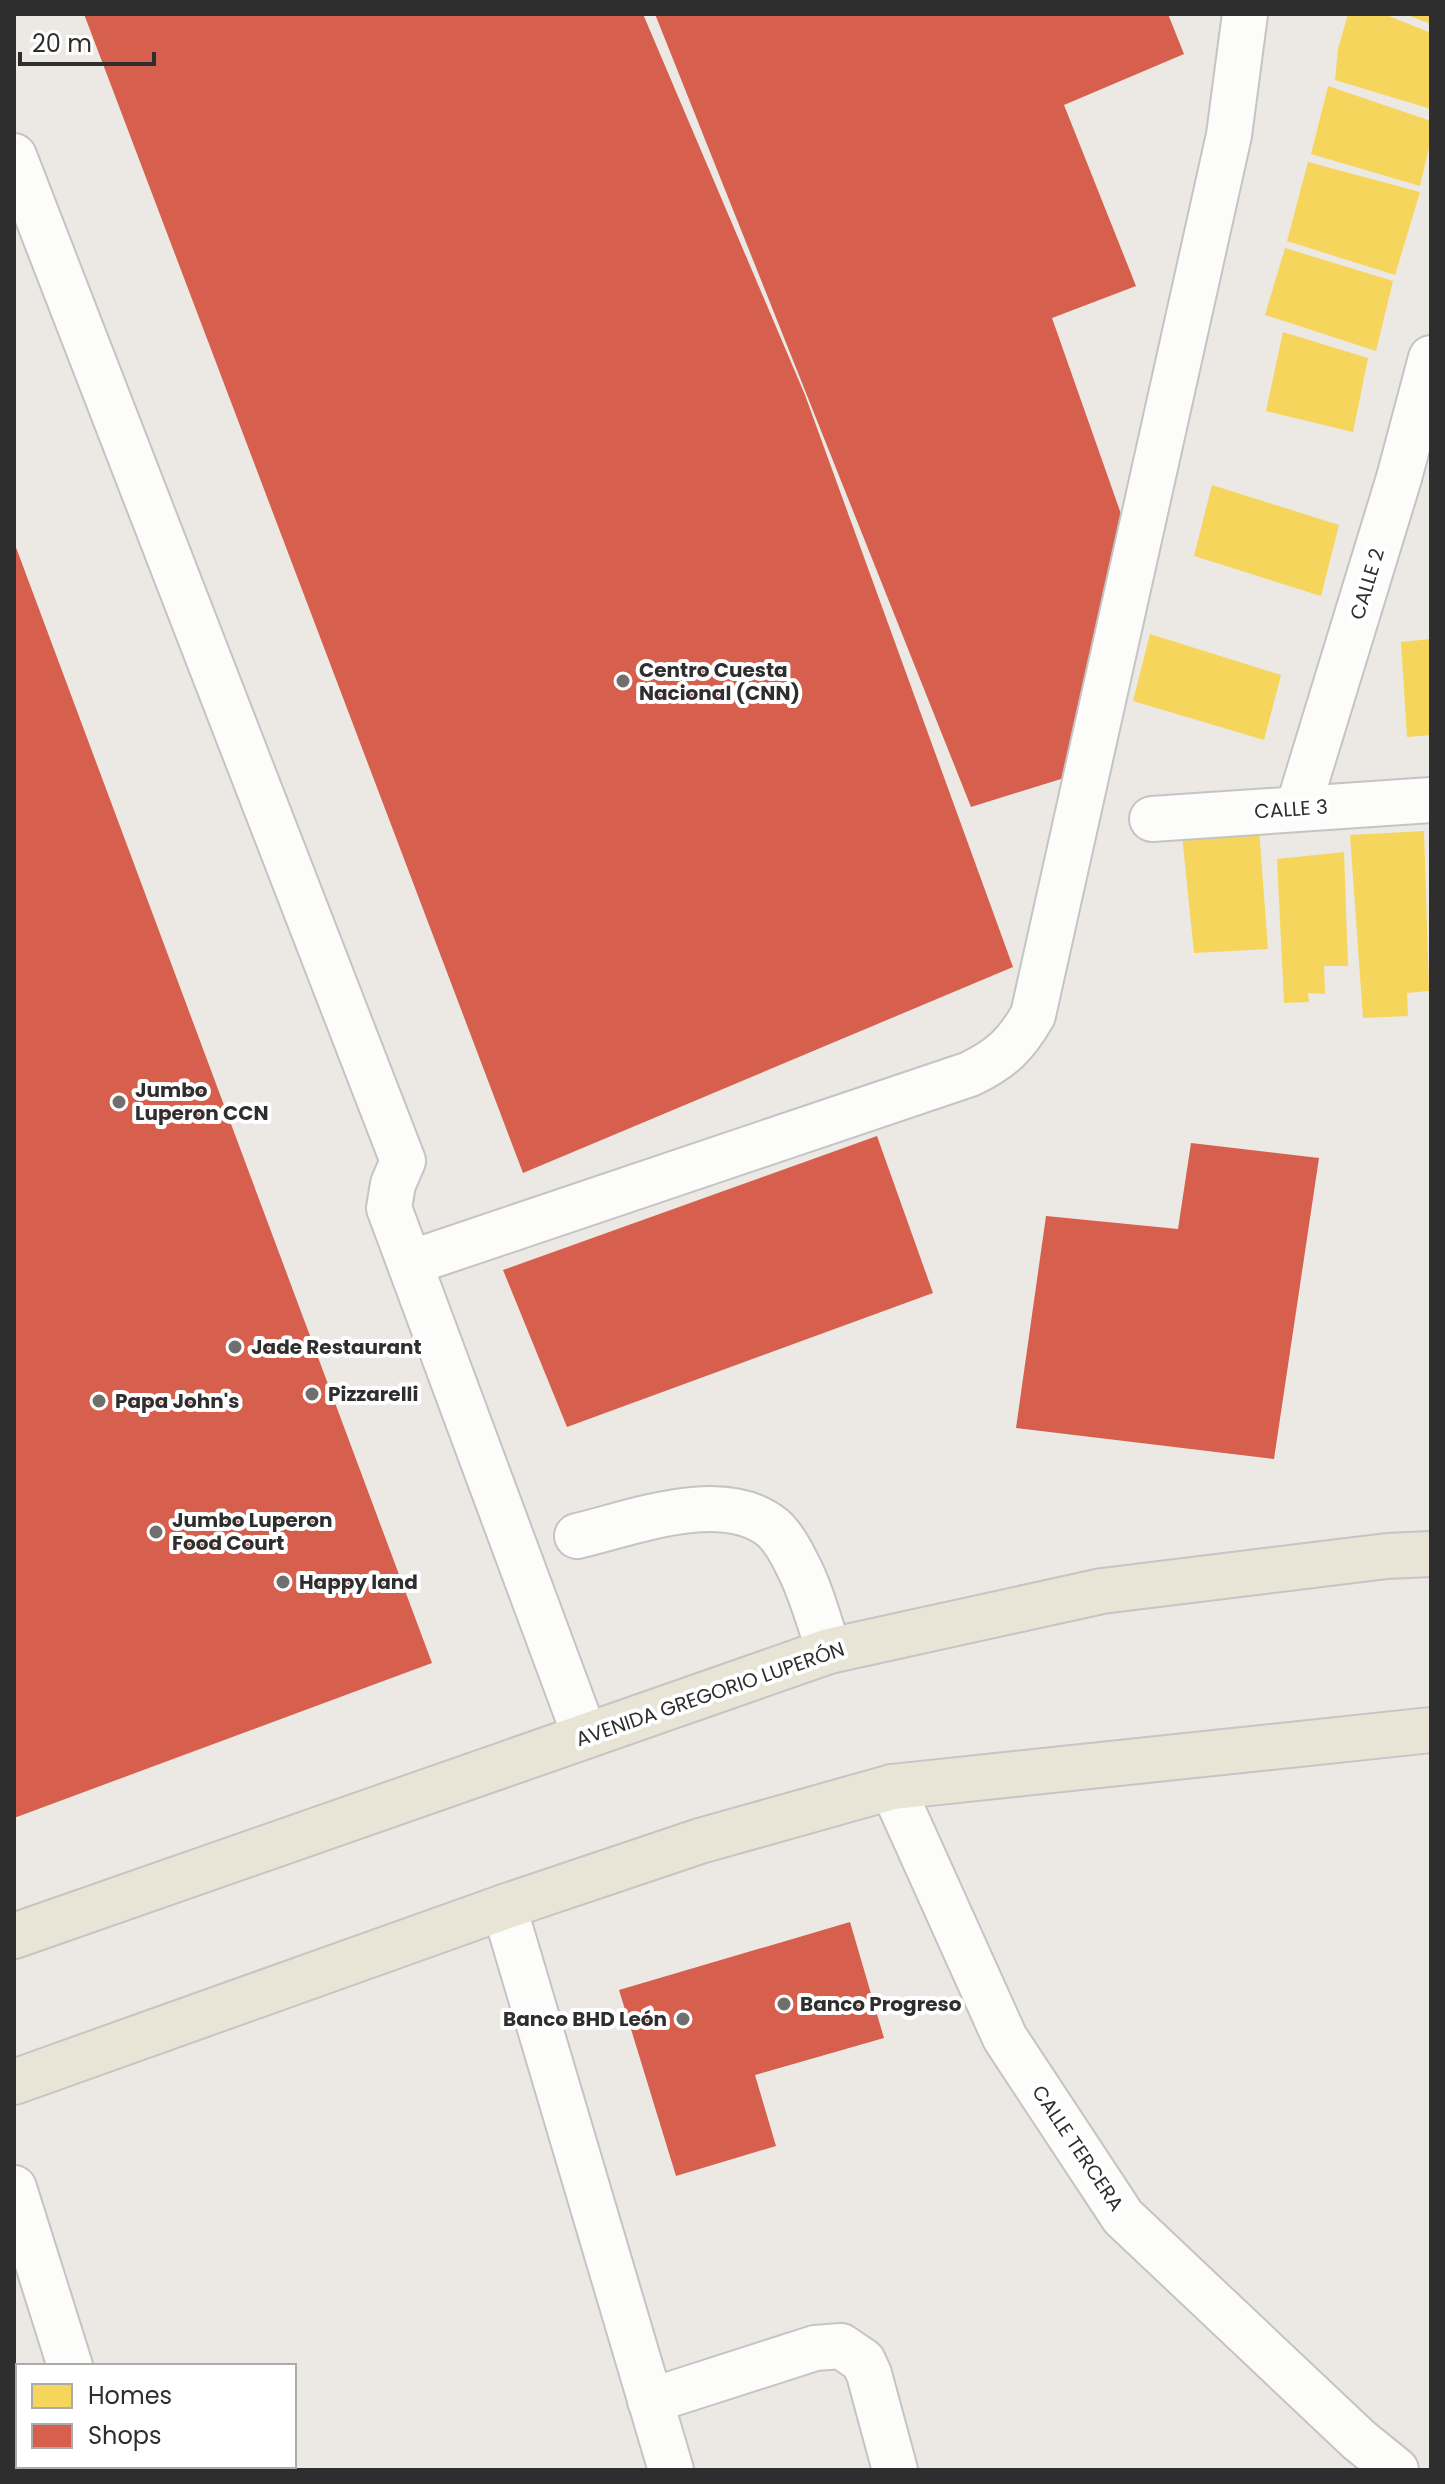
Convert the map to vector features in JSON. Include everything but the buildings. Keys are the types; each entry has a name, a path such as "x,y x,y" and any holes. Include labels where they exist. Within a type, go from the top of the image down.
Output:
{"main road":[{"name":"AVENIDA GREGORIO LUPERÓN","path":"14,1936 829,1651 1102,1591 1387,1556 1431,1554"},
{"path":"14,2082 504,1907 700,1841 892,1787 1431,1730"}],"street":[{"path":"410,1263 970,1074 995,1062 1020,1038 1033,1015 1037,999 1222,166 1245,14"},
{"path":"14,156 403,1161 393,1184 389,1208 585,1736"},
{"name":"CALLE 2","path":"1298,808 1415,477 1431,358"},
{"name":"CALLE 3","path":"1152,819 1431,800"},
{"path":"577,1536 685,1511 720,1507 751,1515 775,1529 797,1564 829,1651"},
{"name":"CALLE TERCERA","path":"892,1787 1005,2038 1123,2217 1359,2440 1396,2470"},
{"path":"504,1907 671,2470"},
{"path":"14,2188 69,2364"},
{"path":"650,2401 815,2348 841,2346 863,2361 869,2374 895,2470"}],"place":[{"name":"Centro Cuesta Nacional (CNN)","path":"623,681"},
{"name":"Jumbo Luperon CCN","path":"119,1102"},
{"name":"Jade Restaurant","path":"235,1347"},
{"name":"Pizzarelli","path":"312,1394"},
{"name":"Papa John's","path":"99,1401"},
{"name":"Jumbo Luperon Food Court","path":"156,1532"},
{"name":"Happy land","path":"283,1582"},
{"name":"Banco Progreso","path":"784,2004"},
{"name":"Banco BHD León","path":"683,2019"}]}
